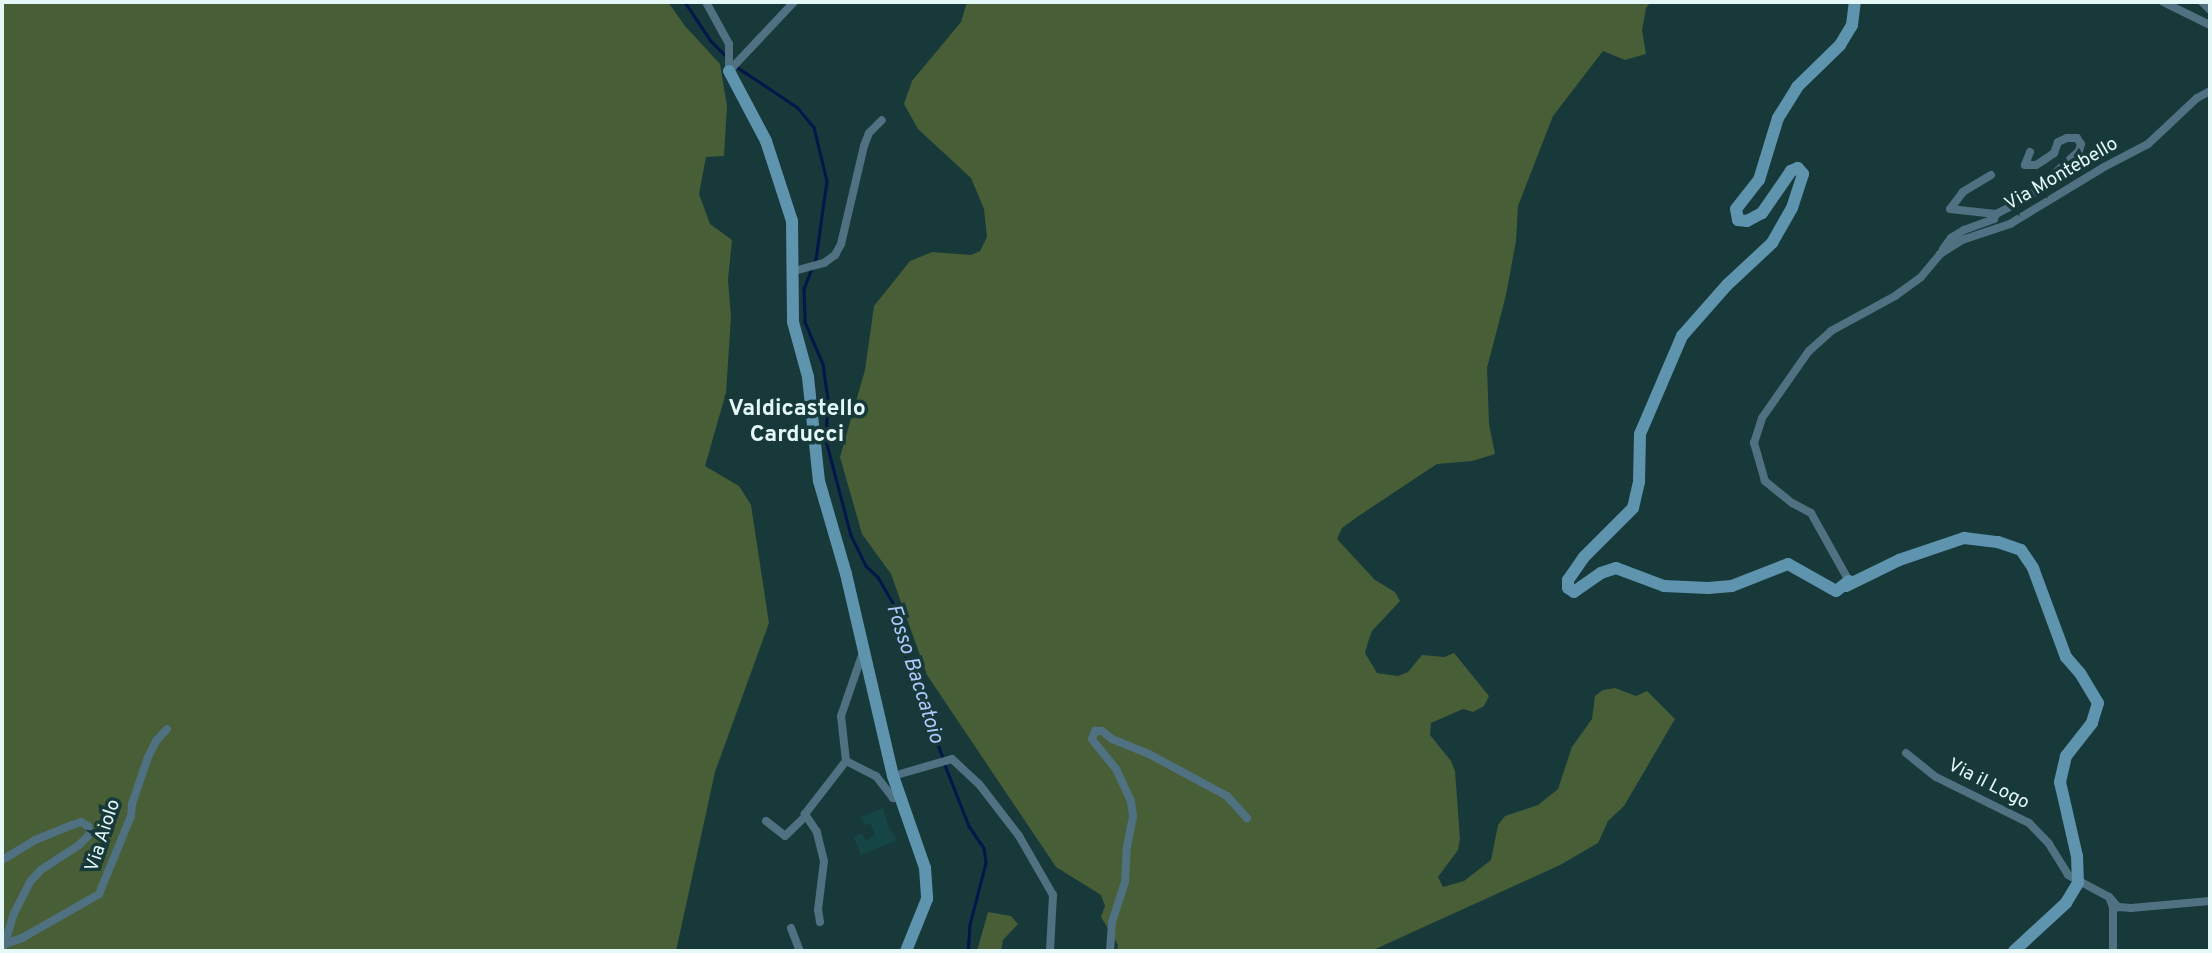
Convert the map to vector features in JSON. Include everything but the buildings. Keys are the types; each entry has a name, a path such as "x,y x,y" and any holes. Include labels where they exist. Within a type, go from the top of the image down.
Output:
{"street":[{"path":"706,2 729,44 729,71 756,117 783,186 792,220 801,269 793,322 808,377 819,481 846,574 893,776 925,868 928,889 922,915 905,951"},
{"path":"729,71 794,2"},
{"path":"1855,2 1852,24 1840,45 1797,87 1778,118 1759,180 1736,209 1738,220 1747,221 1762,214 1791,171 1798,168 1803,174 1792,208 1772,243 1727,285 1682,336 1640,434 1639,482 1633,508 1584,557 1568,580 1568,589 1574,592 1601,573 1616,568 1664,586 1732,586 1788,564 1836,591 1899,561 1964,538 1998,542 2021,551 2033,568 2066,657 2080,673 2098,703 2092,723 2066,756 2060,782 2077,856 2078,883 2066,903 2014,951"},
{"path":"2163,2 2210,25"},
{"path":"2202,2 2210,10"},
{"name":"Via Montebello","path":"1848,583 1811,513 1792,503 1765,481 1754,443 1762,418 1809,351 1831,331 1895,296 1921,277 1940,254 1962,240 2010,224 2104,167 2148,144 2197,98 2210,92"},
{"path":"801,269 824,263 835,255 841,244 864,146 869,133 882,120"},
{"path":"1991,175 1963,192 1950,209 1996,214 2008,211 2029,197 2079,151 2081,144 2077,138 2067,138 2058,142 2054,153 2044,160 2036,165 2025,166 2030,152"},
{"path":"1940,254 1951,238 1994,219 1996,214"},
{"path":"766,821 785,836 805,817 846,761 841,716 863,652"},
{"name":"Via Aiolo","path":"3,945 22,938 99,894 131,816 132,804 148,757 156,741 167,729"},
{"path":"1110,951 1112,922 1125,882 1127,847 1133,816 1131,801 1116,769 1092,739 1095,731 1102,731 1112,739 1149,754 1227,796 1247,818"},
{"name":"Via il Logo","path":"1906,753 1936,777 2029,823 2049,844 2068,875 2078,883"},
{"path":"893,776 944,760 959,763 997,806 1053,894 1050,951"},
{"path":"846,761 876,776 892,798 900,798"},
{"path":"805,817 817,832 824,861 818,909 820,922"},
{"name":"Via Aiolo","path":"2,860 35,840 72,825 81,822 88,826 89,834 79,845 41,870 30,883 14,913 3,945"},
{"path":"2078,883 2109,897 2118,907 2210,901"},
{"path":"2109,897 2113,906 2113,951"},
{"path":"792,928 800,951"}],"shaded area":[{"path":"883,808 889,828 897,840 861,855 854,837 861,833 866,841 875,835 870,823 865,825 861,817"}],"green space":[{"path":"2,2 668,2 685,26 720,64 727,106 724,156 706,157 699,194 710,224 732,240 728,280 731,317 726,393 705,466 739,486 751,505 769,623 715,772 676,951 2,951"},
{"path":"967,2 1651,2 1646,8 1642,30 1646,54 1625,60 1603,51 1553,116 1518,206 1516,241 1506,295 1487,368 1489,424 1495,454 1472,461 1437,464 1342,528 1337,539 1375,580 1395,592 1400,601 1372,631 1368,642 1365,653 1377,673 1398,676 1408,672 1422,655 1444,657 1454,653 1489,696 1484,706 1473,712 1463,709 1431,723 1430,735 1451,761 1455,771 1460,839 1458,850 1438,877 1443,887 1464,881 1491,860 1498,825 1505,816 1538,805 1558,789 1572,747 1592,719 1595,696 1603,690 1615,688 1636,696 1647,691 1675,719 1624,806 1608,821 1598,843 1560,865 1371,951 1117,951 1118,945 1101,917 1105,906 1101,895 1056,867 927,675 891,574 862,534 840,457 865,370 874,306 910,261 932,252 971,255 980,251 987,237 984,209 971,178 918,129 904,104 912,81 961,22"},
{"path":"988,912 1011,916 1018,924 1003,940 1001,951 977,951"}],"waterway":[{"name":"Fosso Baccatoio","path":"685,2 711,41 727,57"},
{"name":"Fosso Baccatoio","path":"737,67 797,107 814,127 827,181 816,259 804,289 805,322 823,364 828,399 826,440 851,535 866,566 878,577 895,607 907,662 943,758"},
{"name":"Fosso Baccatoio","path":"945,765 969,826 984,848 986,863 970,925 968,951"}],"district":[{"name":"Valdicastello Carducci","path":"797,423"}]}
